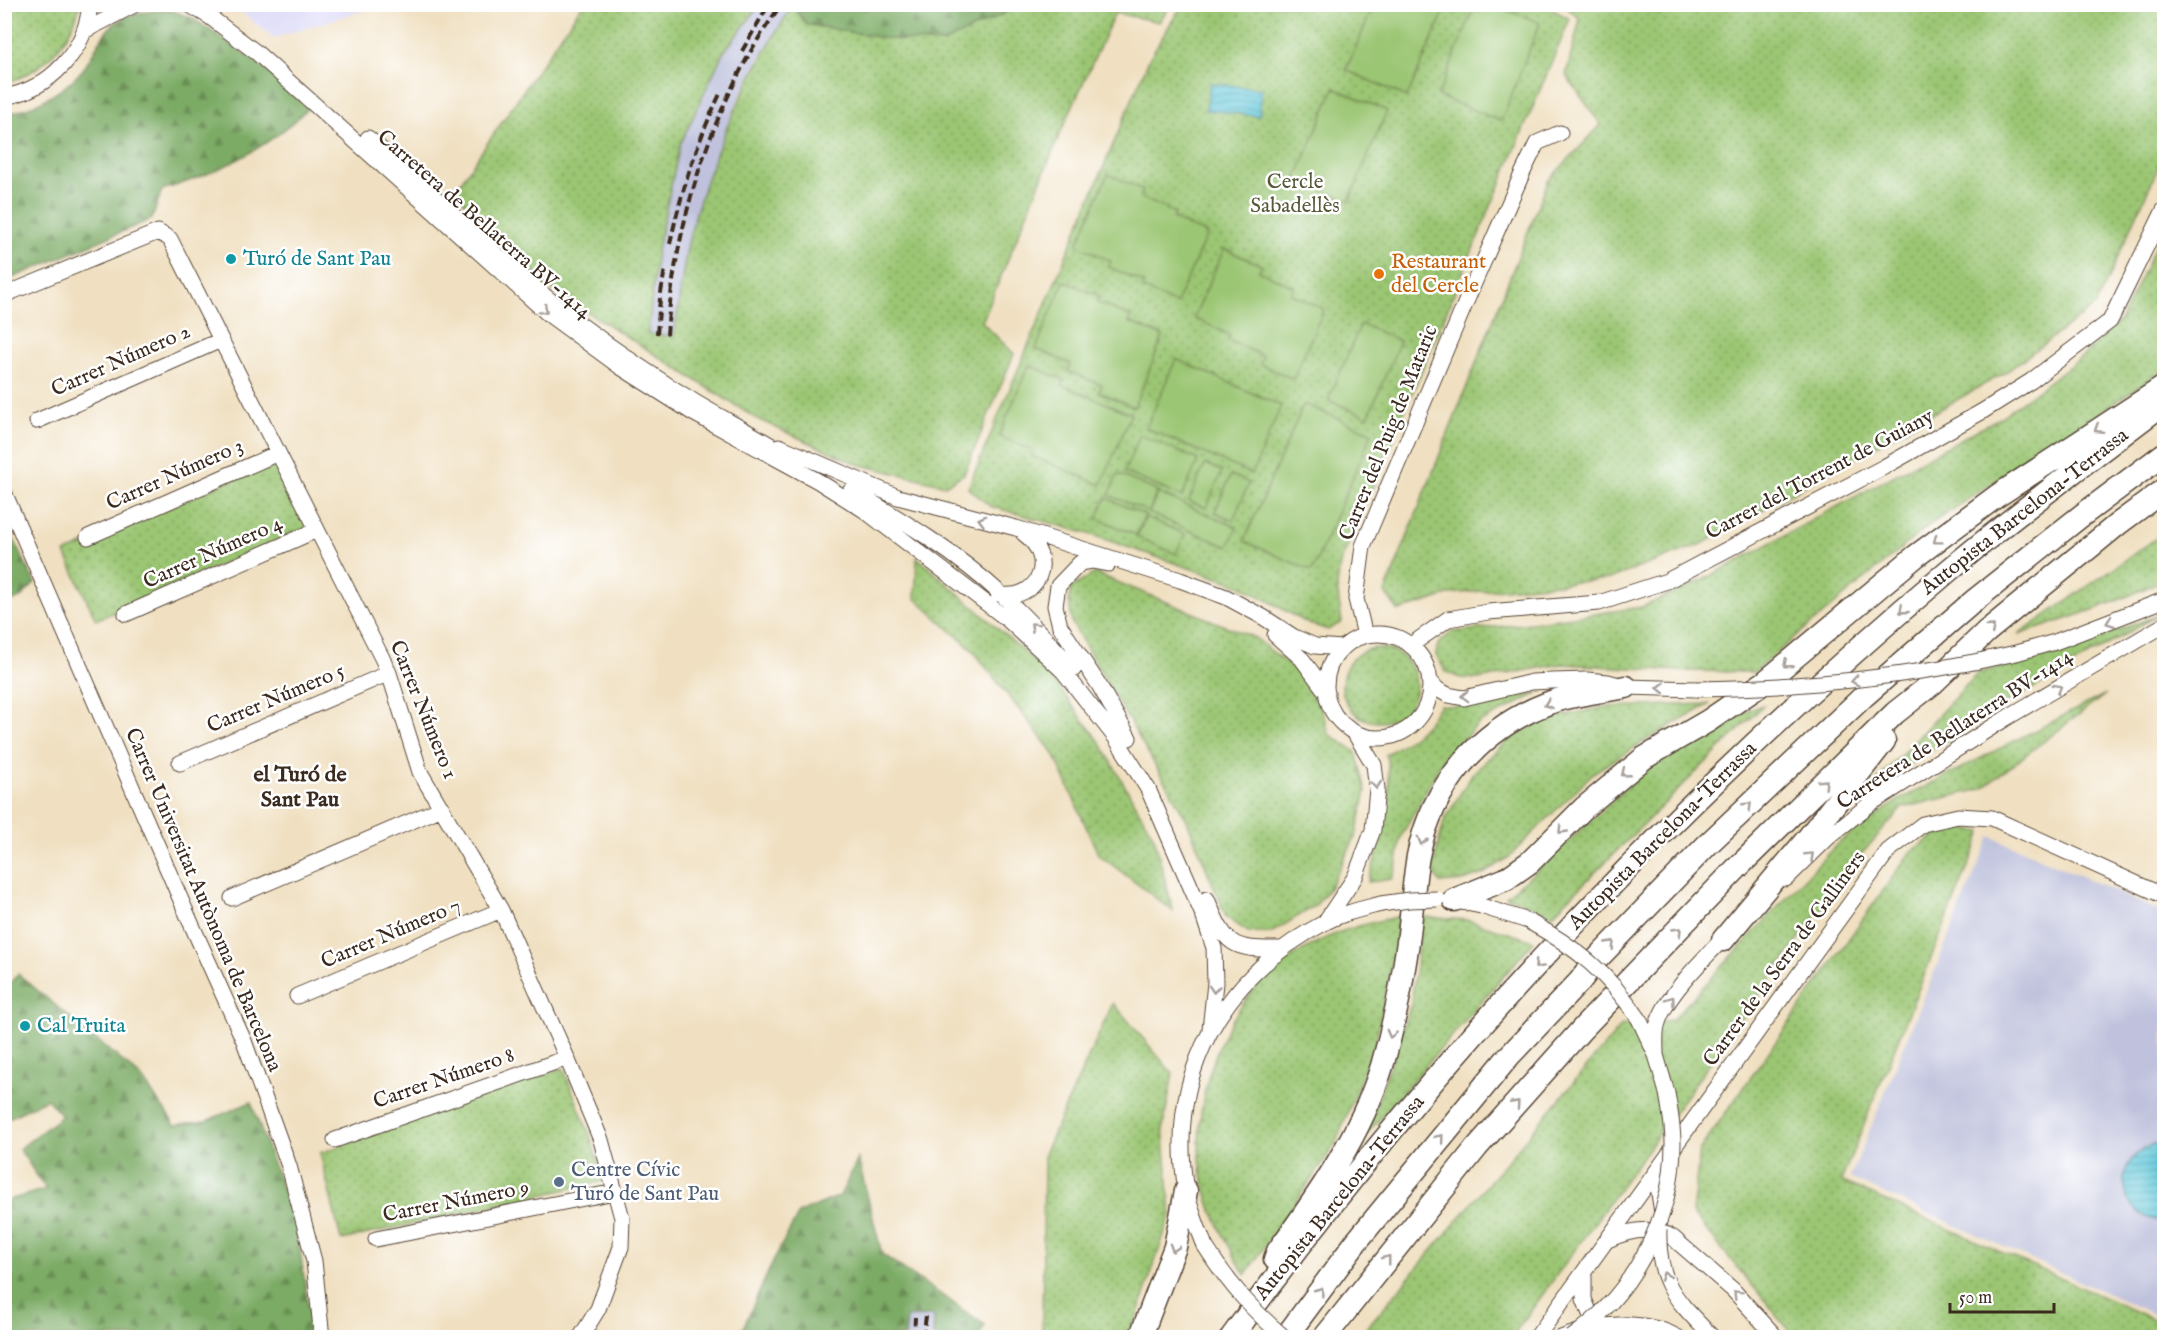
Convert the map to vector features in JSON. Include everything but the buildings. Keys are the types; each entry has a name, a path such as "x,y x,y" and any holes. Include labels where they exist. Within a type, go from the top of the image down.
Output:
{"highway":[{"path":"1446,900 1506,879 1530,862 1604,790 1644,758 1708,721 1765,682 1916,556 1997,496 2067,448 2164,387"},
{"name":"Autopista Barcelona-Terrassa","path":"1231,1338 1258,1300 1403,1117 1483,1024 1681,813 1827,677 1951,568 2164,403"},
{"name":"Autopista Barcelona-Terrassa","path":"1285,1338 1356,1242 1509,1056 1580,981 1597,959 1707,845 1864,696 1975,600 2164,454"},
{"path":"1324,1338 1477,1147 1584,1028 1737,868 1895,713 1933,683 1986,632 2118,524 2164,490"},
{"path":"1723,940 1933,683"},
{"path":"1258,1300 1278,1251 1311,1205 1347,1148 1364,1114 1382,1068 1397,1010 1419,855 1438,799 1455,772 1472,752 1488,737 1520,716 1548,703 1626,687"},
{"path":"1140,1338 1174,1247 1186,1191"}],"street":[{"path":"4,97 28,90 52,76 71,56 84,31 90,4"},
{"path":"84,31 136,4"},
{"name":"Carretera de Bellaterra BV-1414","path":"188,4 260,50"},
{"name":"Carretera de Bellaterra BV-1414","path":"210,4 548,314 619,366 693,413 831,489 893,531 998,612 1063,671 1115,736 1148,789 1186,874 1221,944"},
{"path":"316,99 577,321 639,366 700,405 762,439 898,497 1016,528 1090,559 1223,604 1270,631 1302,659 1327,693"},
{"name":"Carrer del Puig de Mataric","path":"1365,635 1356,599 1363,546 1522,174 1537,144 1560,133"},
{"name":"Carrer del Torrent de Guiany","path":"1411,645 1448,619 1488,612 1599,603 1667,581 1884,467 1973,416 2031,381 2110,321 2164,210"},
{"name":"Carrer Número 1","path":"4,295 158,232 170,239 388,673 420,772 501,910 601,1140 622,1218 621,1247 598,1309 580,1338"},
{"name":"Carrer Número 2","path":"37,420 221,340"},
{"name":"Carretera de Bellaterra BV-1414","path":"762,439 890,513 957,559 1002,595 1039,630 1078,673 1129,738"},
{"name":"Carrer Número 3","path":"88,537 278,453"},
{"name":"Carretera de Bellaterra BV-1414","path":"831,489 853,497 924,544 983,590 1002,595 1019,594 1032,585 1042,571 1042,558 1032,540 1016,528"},
{"name":"Carrer Universitat Autònoma de Barcelona","path":"4,492 244,1041 292,1176 314,1261 322,1338"},
{"name":"Carrer Número 4","path":"126,614 317,530"},
{"path":"1090,559 1226,597 1263,616 1294,637 1315,646 1342,648"},
{"name":"Carretera de Bellaterra BV-1414","path":"1090,559 1058,586 1055,606 1060,626 1099,685 1157,788 1184,844 1215,918 1221,944 1210,1030"},
{"name":"Carretera de Bellaterra BV-1414","path":"1430,681 1437,689 1448,695 1464,698 1532,682 1552,681 1587,680 1626,687 1696,689 1845,682 1920,672 2016,653 2055,642 2164,600"},
{"name":"Carretera de Bellaterra BV-1414","path":"1656,1055 1657,1026 1666,1006 1688,977 1832,834 1870,804 2008,717 2164,625"},
{"path":"1380,633 1395,636 1411,645 1422,657 1430,681 1429,695 1424,710 1414,724 1401,733 1383,738 1368,737 1354,732 1340,722 1331,708 1327,693 1328,673 1333,659 1342,648 1365,635 1380,633"},
{"name":"Carrer Número 5","path":"180,763 388,673"},
{"path":"1325,922 1355,877 1373,830 1377,789 1374,765 1354,732"},
{"path":"232,898 442,808"},
{"name":"Carrer de la Serra de Galliners","path":"1536,1338 1888,851 1923,824 1958,816 1992,818 2164,896"},
{"path":"1285,1338 1255,1312 1221,1271 1205,1246 1193,1218 1186,1191 1182,1152 1185,1108 1191,1076 1210,1030 1240,987 1260,966 1281,949 1325,922 1351,912 1409,900 1446,900 1481,906 1528,921 1556,936 1594,965 1614,985 1639,1019 1656,1055 1667,1093 1672,1125 1673,1145 1667,1193 1653,1238 1633,1273 1589,1334"},
{"name":"Carrer Número 7","path":"297,996 501,910"},
{"path":"1221,944 1245,948 1281,949"},
{"name":"Carrer Número 8","path":"335,1140 567,1058"},
{"path":"1659,1169 1660,1206 1673,1238"},
{"name":"Carrer Número 9","path":"376,1239 615,1192"},
{"path":"1659,1220 1660,1261 1670,1290 1713,1338"},
{"path":"1606,1241 1623,1232 1662,1231 1733,1290 1776,1338"},
{"path":"1584,1272 1584,1299 1589,1334"},
{"path":"1589,1334 1621,1323 1663,1330 1679,1338"},
{"path":"1561,1338 1583,1330 1589,1334"}],"shaded area":[{"path":"232,5 381,5 274,38"},
{"path":"760,5 793,5 762,54 738,100 714,157 691,232 674,336 648,334 657,250 680,145 723,53"},
{"path":"1990,836 2164,913 2164,1319 1850,1178"},
{"path":"934,1316 933,1337 905,1338 907,1317"}],"green space":[{"path":"5,4 80,5 69,32 53,54 31,72 5,83"},
{"name":"Cercle Sabadellès","path":"1543,4 1570,19 1340,564 1337,587 1342,622 1328,630 1307,623 1242,586 1089,534 990,506 968,488 1150,57 1182,5"},
{"path":"582,5 760,5 723,53 680,145 657,250 648,334 674,336 688,244 709,171 746,86 793,5 806,24 890,39 943,43 1021,5 1171,5 1159,22 1115,13 1060,134 982,322 1014,354 964,474 945,485 857,464 757,419 548,287 454,192"},
{"path":"793,5 1021,5 943,43 890,39 806,24"},
{"path":"1374,5 1447,5 1407,97 1346,70"},
{"path":"1475,5 1496,5 1540,23 1501,121 1438,96"},
{"path":"1564,5 2164,5 2164,155 2096,305 2006,372 1702,544 1609,579 1451,594 1399,611 1385,593 1548,181 1601,125 1566,75 1580,19"},
{"path":"170,10 192,18 258,63 308,108 276,136 258,148 221,168 162,190 152,219 5,281 5,115 48,98 67,85 84,68 108,29 120,20 151,11"},
{"path":"1334,88 1387,111 1349,201 1296,179"},
{"path":"1108,174 1143,190 1140,197 1175,213 1173,219 1207,234 1176,304 1142,288 1144,283 1109,267 1111,261 1077,245"},
{"path":"2164,228 2164,370 1929,525 1754,672 1683,671 1562,664 1478,679 1460,678 1446,672 1436,655 1438,644 1452,632 1642,607 1701,581 2001,417 2083,356 2121,319"},
{"path":"1224,249 1261,265 1259,271 1294,287 1291,294 1324,309 1293,379 1260,364 1263,356 1228,340 1230,335 1194,318"},
{"path":"1064,281 1099,296 1097,302 1131,317 1129,322 1163,336 1134,407 1099,392 1102,385 1068,371 1071,364 1036,349"},
{"path":"1361,324 1400,341 1368,417 1328,400"},
{"path":"1176,359 1281,406 1252,474 1146,428"},
{"path":"1029,365 1064,380 1062,385 1131,414 1101,485 1032,456 1034,451 999,436"},
{"path":"1304,404 1372,433 1312,571 1244,541"},
{"path":"1140,435 1198,460 1182,497 1124,472"},
{"path":"274,461 308,527 96,620 65,553"},
{"path":"1205,464 1222,471 1206,508 1189,501"},
{"path":"1118,474 1157,491 1149,512 1109,495"},
{"path":"1231,475 1249,483 1233,520 1215,512"},
{"path":"1158,493 1237,527 1228,547 1149,513"},
{"path":"1106,498 1145,515 1136,535 1097,518"},
{"path":"1146,517 1185,534 1176,554 1137,537"},
{"path":"5,521 35,583 20,598 5,604"},
{"path":"2164,533 2164,579 2111,603 2018,635"},
{"path":"917,557 1046,671 1100,742 1154,837 1173,911 1098,854 1054,754 973,651 915,598"},
{"path":"1095,573 1255,638 1294,669 1321,707 1329,734 1356,752 1366,791 1356,836 1328,890 1315,906 1271,933 1248,932 1226,917 1186,818 1072,623 1069,600 1071,588"},
{"path":"2156,616 1986,716 1868,790 1978,673 2052,655"},
{"path":"1379,648 1400,654 1410,664 1416,685 1410,706 1400,716 1379,722 1358,716 1348,706 1342,685 1348,664 1358,654"},
{"path":"1538,693 1481,722 1445,756 1401,837 1396,869 1392,879 1368,882 1378,851 1388,803 1386,754 1417,733 1440,705 1465,705"},
{"path":"2106,694 1981,789 1902,808 1858,858 1512,1337 1358,1338 1622,1025 1672,1020 1837,844 1899,800"},
{"path":"1710,704 1593,773 1508,858 1483,874 1463,881 1440,883 1432,870 1444,821 1472,774 1508,740 1542,720 1605,707"},
{"path":"1764,705 1552,915 1506,896 1540,868 1644,771 1750,709"},
{"path":"1959,827 1982,832 1841,1181 2164,1324 2164,1337 1795,1337 1692,1213 1700,1149 1911,851 1939,834"},
{"path":"1401,916 1376,1040 1335,1145 1245,1275 1214,1214 1205,1189 1199,1150 1203,1098 1218,1049 1243,1004 1267,976 1285,962 1343,931"},
{"path":"1422,917 1468,920 1534,941 1366,1135 1411,1004"},
{"path":"18,974 141,1077 175,1125 206,1121 251,1102 297,1230 311,1337 5,1337 5,1201 46,1189 19,1149 62,1116 47,1099 5,1120 5,989"},
{"path":"1113,1003 1173,1074 1163,1127 1171,1214 1130,1337 1042,1338 1044,1154"},
{"path":"563,1068 590,1135 604,1181 341,1240 320,1153"},
{"path":"858,1159 882,1254 985,1325 978,1337 933,1337 934,1316 907,1317 905,1337 739,1337 774,1259 799,1213 840,1196"}],"water":[{"path":"1210,83 1262,89 1259,116 1206,110"},
{"path":"2164,1142 2164,1221 2148,1218 2136,1210 2127,1199 2124,1186 2125,1172 2132,1160 2143,1149"}],"railway":[{"path":"742,51 769,4"},
{"path":"667,335 676,261 693,189 705,153 734,84 754,45 781,4"},
{"path":"670,244 690,168 720,94"},
{"path":"657,334 665,268"},
{"path":"923,1338 926,1316"},
{"path":"914,1338 915,1317"}],"place":[{"name":"Turó de Sant Pau","path":"231,259"},
{"name":"Restaurant del Cercle","path":"1379,274"},
{"name":"Cal Truita","path":"25,1026"},
{"name":"Centre Cívic Turó de Sant Pau","path":"559,1182"}],"district":[{"name":"el Turó de Sant Pau","path":"300,788"}]}
